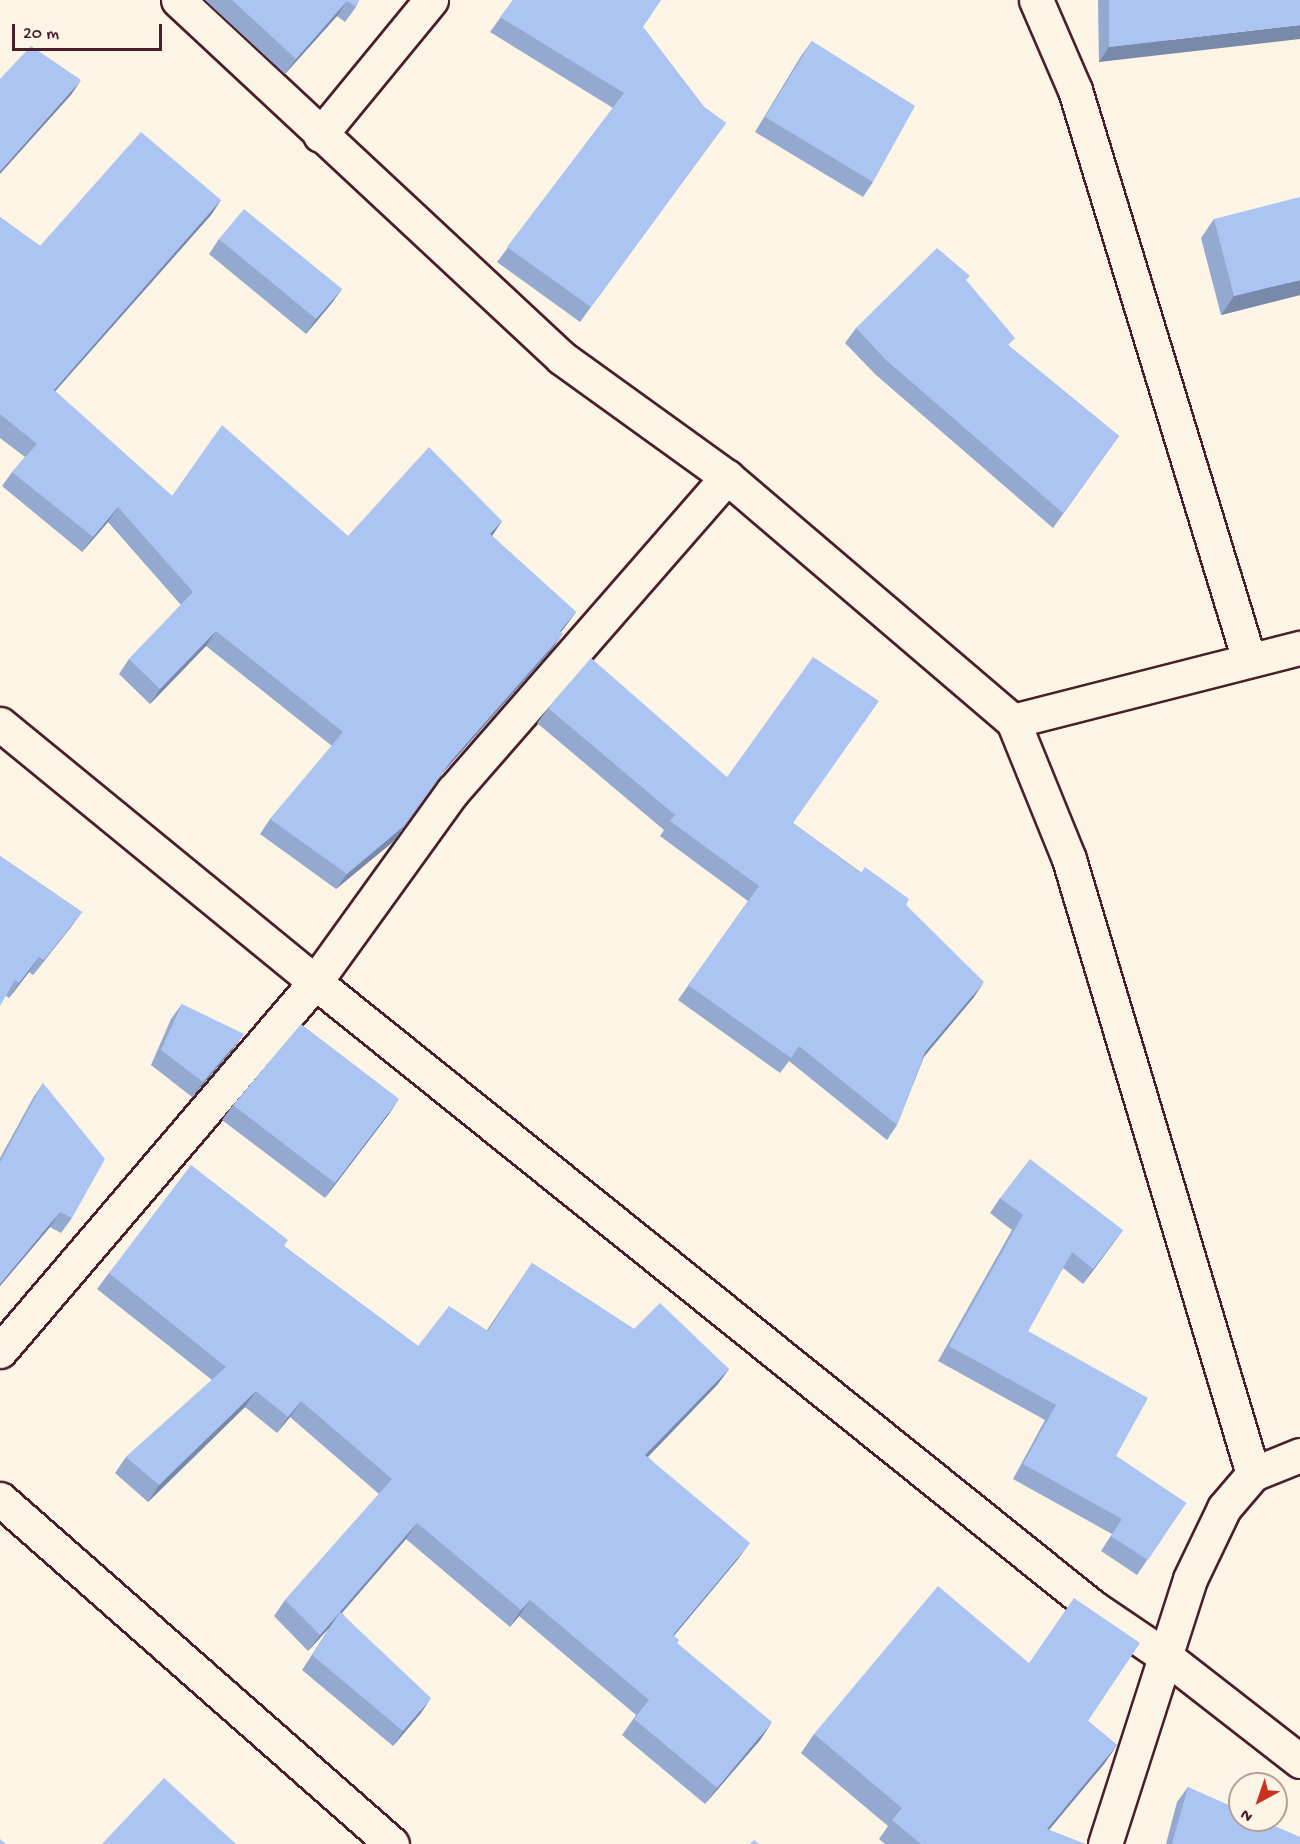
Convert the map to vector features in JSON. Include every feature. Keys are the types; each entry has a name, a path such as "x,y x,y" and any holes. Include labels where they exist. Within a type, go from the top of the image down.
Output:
{"street":[{"path":"178,0 320,135 562,358 727,477 1013,721 1069,859 1253,1474"},
{"path":"320,135 431,0"},
{"path":"1036,0 1075,90 1249,660"},
{"path":"0,1351 315,982 453,791 727,477"},
{"path":"1013,721 1300,648"},
{"path":"0,723 315,982 1085,1601 1165,1656 1300,1761"},
{"path":"1105,1844 1190,1580 1224,1508 1253,1474 1300,1455"},
{"path":"0,1499 392,1844"}],"building":[{"path":"232,0 359,0 356,7 347,1 296,59"},
{"path":"513,0 661,0 643,27 704,107 726,123 591,307 507,247 624,93 500,17"},
{"path":"1109,0 1300,0 1300,25 1109,47"},
{"path":"812,41 915,106 873,182 765,117"},
{"path":"31,46 81,80 0,171 0,79"},
{"path":"141,132 221,200 54,390 172,496 222,425 348,536 429,447 502,521 490,534 576,612 560,631 563,634 451,761 404,826 347,874 270,819 343,732 216,631 160,689 129,659 193,592 118,507 93,537 12,472 37,444 0,414 0,217 40,246"},
{"path":"1300,197 1300,280 1234,296 1214,219"},
{"path":"244,209 342,289 316,319 219,239"},
{"path":"937,248 970,276 966,280 1015,338 1008,345 1119,436 1063,513 886,360 856,328"},
{"path":"813,657 879,701 793,823 861,873 865,867 909,899 906,905 984,982 925,1052 897,1125 799,1046 791,1058 688,985 759,886 670,821 675,815 548,708 591,658 727,777"},
{"path":"0,856 82,912 44,960 39,957 19,983 15,980 0,1006"},
{"path":"182,1004 244,1034 203,1082 161,1050"},
{"path":"301,1024 399,1099 335,1183 233,1105"},
{"path":"43,1083 105,1159 72,1218 60,1212 0,1284 0,1162"},
{"path":"1030,1159 1123,1230 1093,1269 1072,1252 1028,1331 1148,1398 1116,1456 1186,1503 1148,1560 1111,1536 1122,1519 1023,1464 1056,1405 949,1346 1023,1215 1000,1198"},
{"path":"191,1165 288,1240 284,1246 418,1346 449,1306 488,1331 532,1263 634,1329 660,1303 729,1369 645,1455 750,1543 673,1635 679,1640 677,1643 772,1722 717,1788 634,1719 649,1700 530,1600 521,1610 417,1523 320,1635 285,1600 392,1479 301,1401 288,1417 256,1391 159,1485 126,1457 226,1367 109,1273"},
{"path":"938,1586 1029,1663 1074,1598 1140,1643 1088,1721 1117,1745 1047,1829 1085,1844 921,1844 892,1820 902,1808 814,1734"},
{"path":"340,1612 431,1698 403,1731 312,1655"},
{"path":"164,1778 236,1844 102,1844"},
{"path":"1188,1787 1228,1805 1228,1832 1288,1832 1300,1837 1300,1844 1172,1844"}]}
